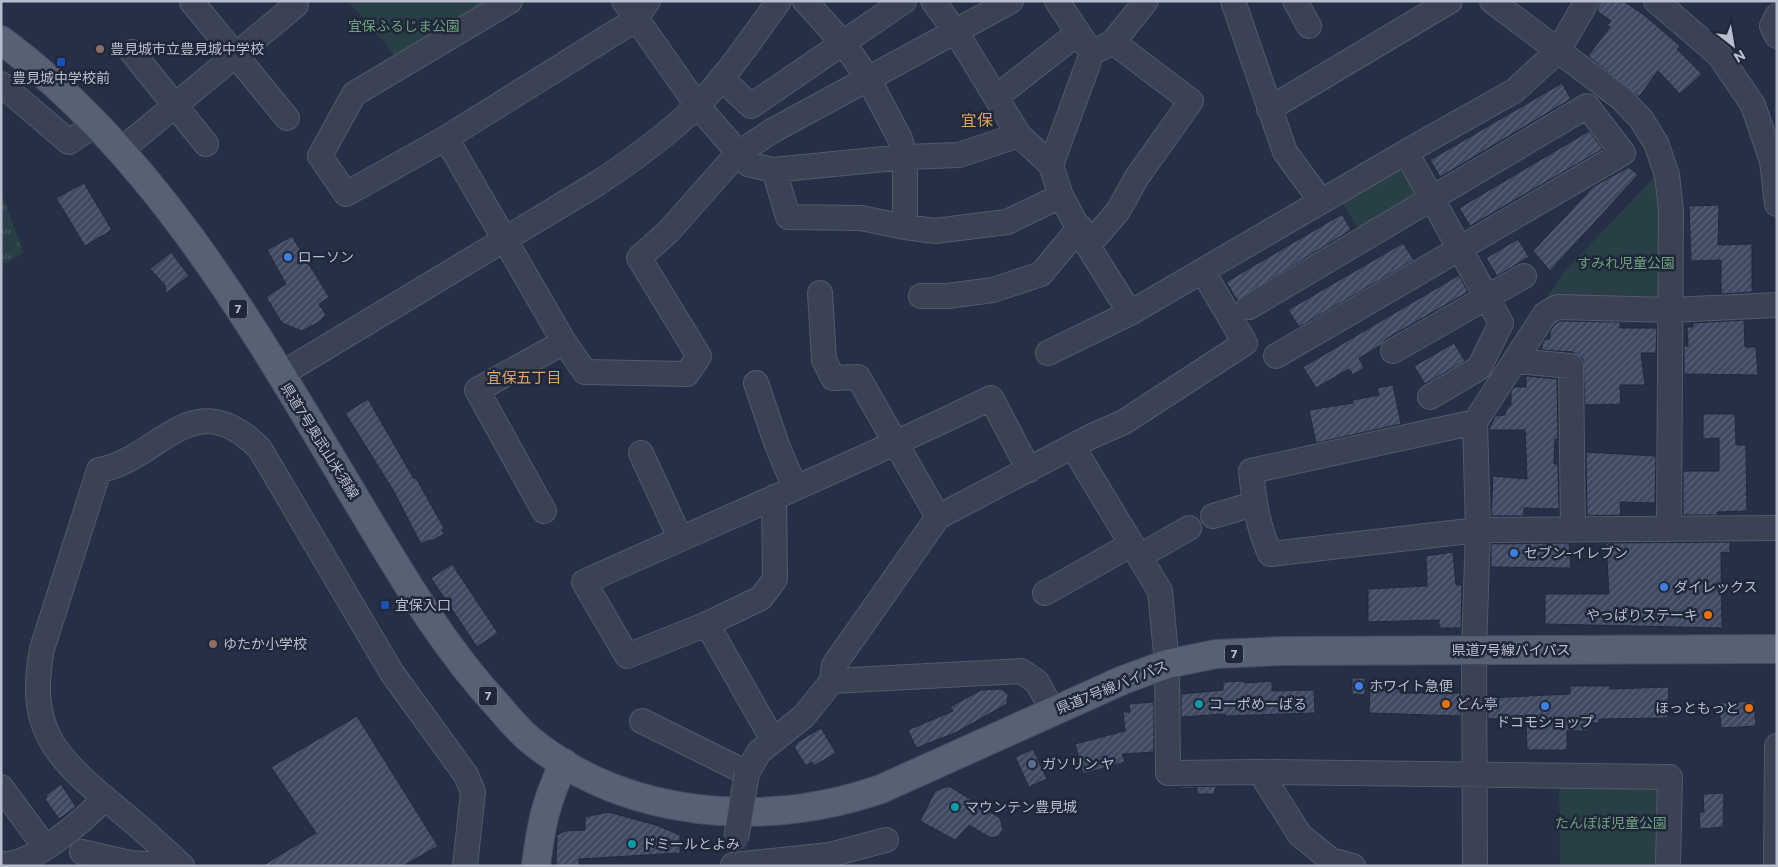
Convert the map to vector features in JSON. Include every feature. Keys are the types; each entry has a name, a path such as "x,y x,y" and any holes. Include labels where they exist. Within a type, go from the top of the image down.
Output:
{"main road":[{"name":"県道7号奥武山米須線","path":"1,40 56,84 96,124 120,151 197,249 280,375 406,583 462,666 527,737 564,763"},
{"name":"県道7号線バイパス","path":"564,763 607,785 675,806 720,812 794,810 855,798 881,789 1123,680 1167,664 1216,654 1284,651 1777,649"},
{"path":"536,866 541,820 552,788 564,763"}],"street":[{"path":"120,151 296,5 293,1"},
{"path":"510,1 354,94 320,156 346,194 446,138 636,8 697,105 737,154 748,164 774,170 905,157 959,155 1020,135"},
{"path":"280,375 634,159 697,105 721,78 779,1"},
{"path":"805,1 844,44 869,80 900,140 905,157 905,227"},
{"path":"721,78 751,106 844,44 904,1"},
{"path":"933,1 956,32 1020,135 1051,165 1061,196 1130,313"},
{"path":"446,138 564,342 585,372 687,374 699,356 640,258 669,231 737,154 772,131 869,80 1011,1"},
{"path":"1057,1 1092,53"},
{"path":"1051,165 1092,53 1113,42 1146,1"},
{"path":"1233,1 1285,152 1321,201"},
{"path":"1295,1 1309,26"},
{"path":"1269,109 1450,1"},
{"path":"1492,1 1621,98 1642,119 1656,143 1667,175 1670,210 1671,310 1669,529"},
{"path":"1048,353 1130,313 1203,272 1321,201 1514,91 1558,51 1587,1"},
{"path":"1657,1 1719,55 1753,105 1772,161 1777,204"},
{"path":"192,2 287,118"},
{"path":"1777,16 1772,26 1777,36"},
{"path":"996,97 1078,33"},
{"path":"921,296 948,296 993,290 1042,274 1084,237 1118,211 1137,176 1191,101 1113,42"},
{"path":"132,52 206,144"},
{"path":"1,84 69,142 96,124"},
{"path":"1249,307 1587,106 1623,153 1276,356"},
{"path":"1406,152 1502,323 1479,368 1430,397"},
{"path":"774,170 788,216 861,218 935,231 1007,222 1061,196"},
{"path":"886,840 829,855 787,861 733,865 747,773 760,752 804,716 832,682 834,665 938,517 1124,422 1245,343 1203,272"},
{"path":"1393,351 1524,276"},
{"path":"820,293 824,360 833,378 858,377 938,517"},
{"path":"1475,866 1474,650 1478,530 1475,422 1546,314 1557,308 1671,310 1777,305"},
{"path":"544,511 477,390 564,342"},
{"path":"1515,361 1571,366 1573,530"},
{"path":"756,383 777,445 785,492 775,579 761,598 708,624 627,656 584,582 680,538 785,492 896,444 991,398 1029,470"},
{"path":"1475,422 1251,471 1254,504 1260,532 1270,554 1478,530 1777,528"},
{"path":"180,866 77,774 57,753 42,720 37,696 37,676 42,649 99,470 118,466 175,429 200,423 224,424 244,433 260,449 392,673 466,775 473,792 465,866"},
{"path":"1073,447 1160,591 1167,664 1168,773 1260,772 1670,777 1668,866"},
{"path":"641,453 680,538"},
{"path":"1213,516 1254,504"},
{"path":"1045,593 1136,550 1189,528"},
{"path":"708,624 773,740"},
{"path":"832,682 1021,671 1037,682 1053,711"},
{"path":"642,721 747,773"},
{"path":"1776,866 1777,746"},
{"path":"1260,772 1300,835 1331,860 1353,866"},
{"path":"1,787 45,847"},
{"path":"1,864 17,864 45,847 78,824 105,798"},
{"path":"82,852 130,863 180,866"}],"green space":[{"name":"宜保ふるじま公園","path":"348,1 495,1 398,59"},
{"path":"1398,163 1427,197 1362,235 1339,197"},
{"name":"すみれ児童公園","path":"1659,172 1665,291 1655,301 1544,301 1564,272"},
{"path":"1,192 24,253 1,266"},
{"name":"たんぽぽ児童公園","path":"1559,780 1662,789 1661,855 1654,864 1560,865"}],"building":[{"path":"1601,1 1623,1 1643,14 1680,46 1677,49 1702,74 1680,94 1658,71 1639,97 1588,56 1610,27 1607,25 1611,21 1597,11"},
{"path":"1562,83 1571,99 1440,177 1430,160"},
{"path":"1589,131 1603,149 1470,226 1459,208"},
{"path":"1629,167 1638,175 1550,271 1533,251 1594,186"},
{"path":"84,183 112,230 85,246 56,198"},
{"path":"1719,205 1718,245 1752,244 1752,292 1721,294 1721,260 1691,261 1689,206"},
{"path":"1342,214 1351,230 1237,300 1226,282"},
{"path":"292,236 329,297 319,304 326,315 319,322 302,331 282,323 266,297 286,284 267,250"},
{"path":"1518,239 1529,257 1497,276 1486,258"},
{"path":"1403,243 1414,260 1299,327 1288,310"},
{"path":"171,252 189,276 166,293 165,285 150,269"},
{"path":"1459,275 1468,292 1386,339 1381,345 1359,358 1364,368 1353,375 1349,369 1316,388 1303,367"},
{"path":"1744,320 1745,347 1756,347 1758,375 1684,374 1684,346 1688,346 1687,327 1693,327 1693,323"},
{"path":"1561,321 1620,322 1620,328 1657,328 1656,353 1641,353 1645,385 1620,385 1621,404 1585,405 1583,359 1573,352 1542,350 1542,344 1545,339 1550,339 1550,332 1555,324"},
{"path":"1454,343 1465,361 1425,384 1414,366"},
{"path":"1526,376 1557,379 1558,439 1555,439 1554,464 1558,464 1559,509 1524,508 1524,516 1491,516 1493,476 1527,479 1525,430 1489,430 1495,416 1505,415 1507,408 1511,405 1511,391 1514,387 1526,387"},
{"path":"1393,385 1401,424 1316,443 1309,410 1353,403 1353,400 1379,395 1377,388"},
{"path":"368,399 444,528 442,530 444,534 432,541 429,540 421,544 393,490 345,413"},
{"path":"1703,414 1735,414 1736,445 1746,445 1747,511 1717,512 1717,515 1683,515 1683,471 1719,471 1719,438 1703,439"},
{"path":"1586,452 1656,456 1655,503 1620,502 1621,515 1587,516"},
{"name":"ダイレックス","path":"1730,542 1730,553 1721,552 1722,628 1545,624 1545,594 1609,594 1606,543"},
{"name":"セブン-イレブン","path":"1569,543 1571,568 1491,567 1491,544"},
{"path":"1453,552 1456,585 1462,585 1461,628 1439,628 1439,620 1368,622 1368,589 1427,586 1426,556"},
{"path":"452,564 498,633 477,647 431,578"},
{"name":"ホワイト急便","path":"1352,678 1365,678 1365,695 1352,694"},
{"path":"1244,681 1244,683 1272,681 1272,691 1314,690 1315,713 1225,716 1225,714 1181,717 1181,694 1223,690 1223,682"},
{"path":"1570,686 1610,686 1610,689 1669,687 1668,718 1599,719 1599,723 1587,723 1587,731 1567,731 1567,750 1527,750 1526,718 1488,719 1488,698 1570,694"},
{"path":"1370,688 1400,689 1400,693 1460,693 1461,716 1369,713"},
{"path":"1001,689 1008,694 1007,704 955,733 916,748 908,730 953,711 950,707 981,690"},
{"path":"1754,701 1756,726 1721,728 1719,703"},
{"path":"1154,702 1154,752 1122,754 1125,762 1083,774 1075,744 1125,731 1123,712 1130,712 1129,704"},
{"path":"357,716 438,846 403,866 262,866 316,833 271,767"},
{"path":"821,728 836,753 814,766 812,762 806,766 794,747 799,741"},
{"path":"1033,749 1047,779 1029,787 1015,757"},
{"path":"61,784 76,807 59,819 45,799 46,795"},
{"name":"マウンテン豊見城","path":"949,786 1000,818 1003,829 999,836 991,838 969,825 955,840 920,821 935,791"},
{"path":"1226,786 1215,788 1215,794 1197,794 1197,788 1180,789 1180,787"},
{"path":"1724,793 1723,827 1700,829 1699,812 1704,812 1703,794"},
{"name":"ドミールとよみ","path":"608,812 656,825 680,835 680,853 579,859 579,866 556,866 557,835 565,831 585,830 585,817"}],"place":[{"name":"豊見城市立豊見城中学校","path":"100,49"},
{"name":"豊見城中学校前","path":"61,62"},
{"name":"ローソン","path":"288,257"},
{"name":"セブン-イレブン","path":"1514,553"},
{"name":"ダイレックス","path":"1664,587"},
{"name":"宜保入口","path":"385,605"},
{"name":"やっぱりステーキ","path":"1708,615"},
{"name":"ゆたか小学校","path":"213,644"},
{"name":"ホワイト急便","path":"1359,686"},
{"name":"コーポめーばる","path":"1199,704"},
{"name":"どん亭","path":"1446,704"},
{"name":"ドコモショップ","path":"1545,706"},
{"name":"ほっともっと","path":"1749,708"},
{"name":"ガソリン ヤ","path":"1032,764"},
{"name":"マウンテン豊見城","path":"955,807"},
{"name":"ドミールとよみ","path":"632,844"}],"district":[{"name":"宜保","path":"977,120"},
{"name":"宜保五丁目","path":"524,378"}]}
